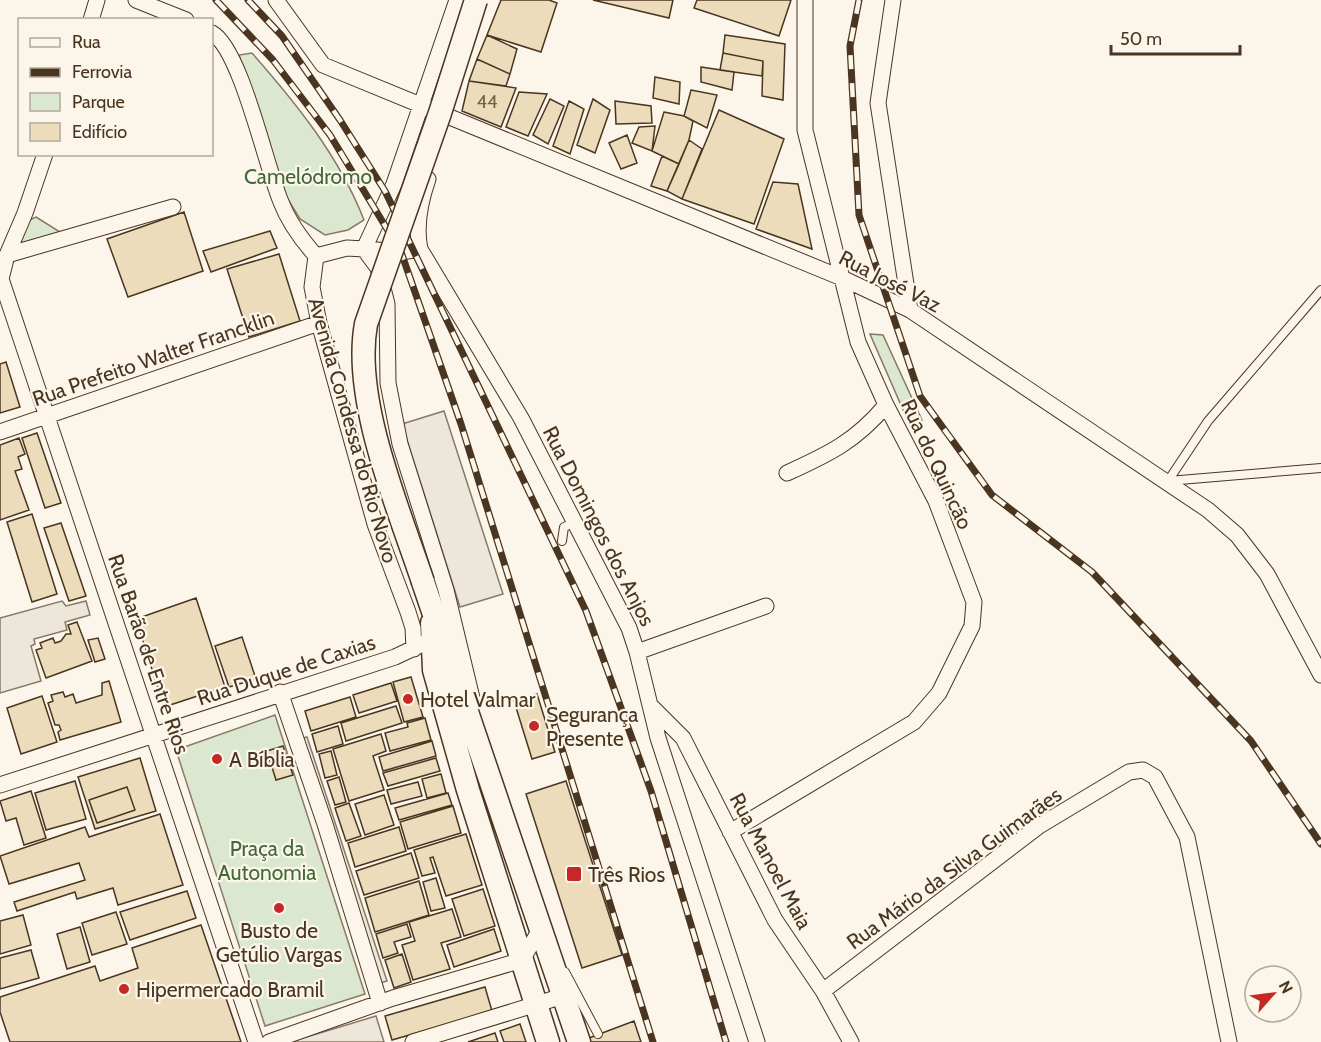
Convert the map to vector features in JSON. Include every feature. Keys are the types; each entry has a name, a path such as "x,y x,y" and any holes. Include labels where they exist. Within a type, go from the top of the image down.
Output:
{"main road":[{"path":"433,612 376,442 363,342 366,324 440,113 476,0"},
{"name":"Avenida Condessa do Rio Novo","path":"433,612 477,743 494,786 563,996 589,1038"},
{"name":"Avenida Condessa do Rio Novo","path":"433,612 422,645 434,670 549,1042"}],"street":[{"path":"92,18 97,0"},
{"path":"135,0 181,18"},
{"name":"Rua José Vaz","path":"276,0 323,65 842,278 910,310 1168,481 1237,535 1267,574 1321,675"},
{"path":"364,249 394,184 457,0"},
{"path":"450,117 488,0"},
{"name":"Rua do Quincão","path":"730,832 914,722 939,693 972,626 974,602 936,501 886,405 858,342 805,130 805,0"},
{"path":"893,0 878,103 910,310"},
{"path":"213,34 218,36 236,63 280,201 292,227 316,256 347,248 401,252 420,249"},
{"name":"Rua Domingos dos Anjos","path":"450,117 423,193 417,233 420,249 521,418 629,628 638,652 648,704 757,1042"},
{"path":"0,279 44,156"},
{"path":"7,255 173,207"},
{"name":"Avenida Condessa do Rio Novo","path":"364,249 378,268 387,304 388,383 400,444 446,591 494,786"},
{"name":"Avenida Condessa do Rio Novo","path":"316,256 312,287 319,323 375,524 413,628 422,645"},
{"name":"Rua Barão de Entre Rios","path":"0,279 256,1042"},
{"name":"Rua Prefeito Walter Francklin","path":"0,432 319,323"},
{"path":"787,473 830,454 852,440 886,405"},
{"path":"638,652 766,606"},
{"name":"Rua Duque de Caxias","path":"0,785 155,736 422,645"},
{"path":"280,692 325,824 380,1003"},
{"name":"Rua Manoel Maia","path":"648,704 683,738 775,920 823,991 851,1042"},
{"name":"Rua Mário da Silva Guimarães","path":"823,991 1040,826 1129,772 1143,770 1155,777 1187,837 1229,1042"},
{"path":"268,1042 380,1003 522,960 540,926"},
{"path":"413,1042 563,996"}],"lane":[{"path":"1168,481 1208,421 1321,290"},
{"path":"1168,481 1321,468"},
{"path":"562,541 564,527 576,522"},
{"path":"540,926 589,1038"}],"green space":[{"name":"Camelódromo","path":"252,53 315,131 354,196 364,220 348,230 325,235 300,219 281,188 239,55"},
{"path":"36,217 60,232 18,246 25,222"},
{"path":"870,334 883,335 922,420 911,428"},
{"name":"Praça da Autonomia","path":"275,715 365,994 265,1026 176,750"}],"shaded area":[{"path":"444,411 503,594 460,607 402,424"},
{"path":"62,601 66,606 86,601 90,615 65,622 67,630 34,639 35,644 31,646 41,681 0,693 0,618"},
{"path":"307,737 387,981 377,984 296,740"},
{"path":"376,1016 384,1042 290,1042"}],"building":[{"path":"501,0 549,0 557,3 541,52 487,35"},
{"path":"593,0 673,0 669,18"},
{"path":"697,0 791,0 779,36 694,8"},
{"path":"487,35 517,49 510,74 477,59"},
{"path":"725,35 785,44 783,100 762,96 763,61 723,53"},
{"path":"723,53 763,61 762,76 720,70"},
{"path":"477,59 510,74 506,86 469,81"},
{"path":"701,67 734,72 732,90 701,82"},
{"path":"655,77 680,82 679,104 653,98"},
{"path":"469,81 516,88 501,127 462,111"},
{"path":"691,90 717,95 707,128 684,116"},
{"path":"519,92 547,94 528,136 506,127"},
{"path":"550,99 564,106 548,144 533,135"},
{"path":"593,99 610,110 595,153 577,145"},
{"path":"569,101 584,109 570,154 553,146"},
{"path":"615,101 651,106 652,123 616,124"},
{"path":"719,110 784,139 754,224 682,199"},
{"path":"664,112 684,116 693,121 689,140 679,164 652,151"},
{"path":"655,126 652,151 632,143 639,127"},
{"path":"627,135 637,163 621,169 609,143"},
{"path":"689,140 702,149 682,199 667,191"},
{"path":"662,156 679,164 667,191 651,186"},
{"path":"773,182 798,184 812,249 756,229"},
{"path":"184,212 203,271 128,297 107,239"},
{"path":"270,231 277,248 211,272 203,251"},
{"path":"279,254 300,321 249,337 227,269"},
{"path":"6,362 20,407 0,413 0,364"},
{"path":"37,433 61,503 45,508 22,438"},
{"path":"19,438 25,454 18,457 22,469 15,471 29,510 0,520 0,445"},
{"path":"32,514 57,594 32,602 7,522"},
{"path":"61,523 86,596 69,601 44,528"},
{"path":"196,598 225,687 164,707 136,619"},
{"path":"77,622 92,661 46,678 36,650 42,648 40,643 53,638 55,643 61,641 66,634 71,634 68,625"},
{"path":"242,637 256,679 229,687 215,646"},
{"path":"98,638 105,659 95,662 88,640"},
{"name":"Hotel Valmar","path":"411,677 423,717 404,722 393,682"},
{"path":"109,681 121,722 60,740 58,732 61,730 59,725 55,725 48,703 53,701 51,695 63,692 65,697 73,694 76,703 102,695 102,683"},
{"path":"391,683 397,701 359,713 353,695"},
{"name":"Segurança Presente","path":"537,694 555,752 532,759 514,701"},
{"path":"42,696 57,742 21,754 7,708"},
{"path":"350,697 356,717 311,731 305,711"},
{"path":"396,706 402,723 346,741 341,723"},
{"path":"425,718 431,740 390,751 385,733 408,727 407,723"},
{"path":"338,726 343,744 317,752 312,734"},
{"path":"381,734 386,751 373,756 384,790 349,801 333,749"},
{"path":"432,741 436,756 383,771 379,757"},
{"path":"283,746 293,775 276,780 267,751"},
{"path":"331,751 337,775 325,778 319,754"},
{"path":"140,758 156,811 95,829 78,777"},
{"path":"436,758 440,771 388,786 383,773"},
{"path":"441,774 446,793 427,798 422,779"},
{"path":"339,777 346,802 335,805 327,781"},
{"path":"75,781 86,819 46,830 35,793"},
{"name":"Três Rios","path":"566,781 622,955 582,968 526,794"},
{"path":"418,782 422,796 391,804 387,790"},
{"path":"127,787 135,810 97,823 89,800"},
{"path":"31,791 46,838 24,845 16,818 6,821 0,801"},
{"path":"448,793 452,805 399,820 395,808"},
{"path":"384,795 394,825 365,835 355,804"},
{"path":"349,803 361,836 346,841 335,808"},
{"path":"453,806 461,833 408,849 400,822"},
{"path":"160,814 183,885 118,905 113,888 77,899 75,892 17,911 14,902 85,880 79,863 9,884 0,856 85,827 89,837"},
{"path":"399,827 406,851 355,867 348,843"},
{"path":"466,834 482,885 446,896 433,857 430,858 435,873 422,876 414,850"},
{"path":"411,853 419,878 364,895 356,871"},
{"path":"436,878 445,908 431,911 423,882"},
{"path":"419,881 429,915 375,932 365,898"},
{"path":"483,889 495,926 464,936 452,899"},
{"path":"187,891 196,918 130,940 120,912"},
{"path":"452,909 461,937 441,943 450,969 413,980 402,945 415,941 409,922"},
{"path":"116,912 127,944 92,955 82,923"},
{"path":"23,915 31,945 0,954 0,921"},
{"path":"407,924 411,937 394,942 398,953 383,958 376,934"},
{"name":"Hipermercado Bramil","path":"201,925 241,1042 10,1042 0,1012 0,997 95,966 100,981 138,968 132,948"},
{"path":"80,927 90,962 67,969 57,934"},
{"path":"494,929 501,951 454,967 447,945"},
{"path":"31,950 39,978 0,989 0,958"},
{"path":"402,954 411,982 394,988 385,960"},
{"path":"485,987 492,1011 392,1040 385,1016"},
{"path":"634,1021 641,1042 590,1042 589,1038"},
{"path":"520,1024 526,1042 504,1042 500,1031"},
{"path":"495,1033 498,1042 468,1042"}],"railway":[{"path":"216,0 273,60 330,135 401,252 461,424 653,1042"},
{"path":"248,0 282,36 340,120 385,191 586,611 651,791 726,1042"},
{"path":"859,0 850,46 859,215 920,396 992,495 1092,572 1251,741 1321,844"}],"place":[{"name":"Hotel Valmar","path":"408,699"},
{"name":"Segurança Presente","path":"534,726"},
{"name":"A Bíblia","path":"217,759"},
{"name":"Três Rios","path":"574,874"},
{"name":"Busto de Getúlio Vargas","path":"279,908"},
{"name":"Hipermercado Bramil","path":"124,989"}]}
